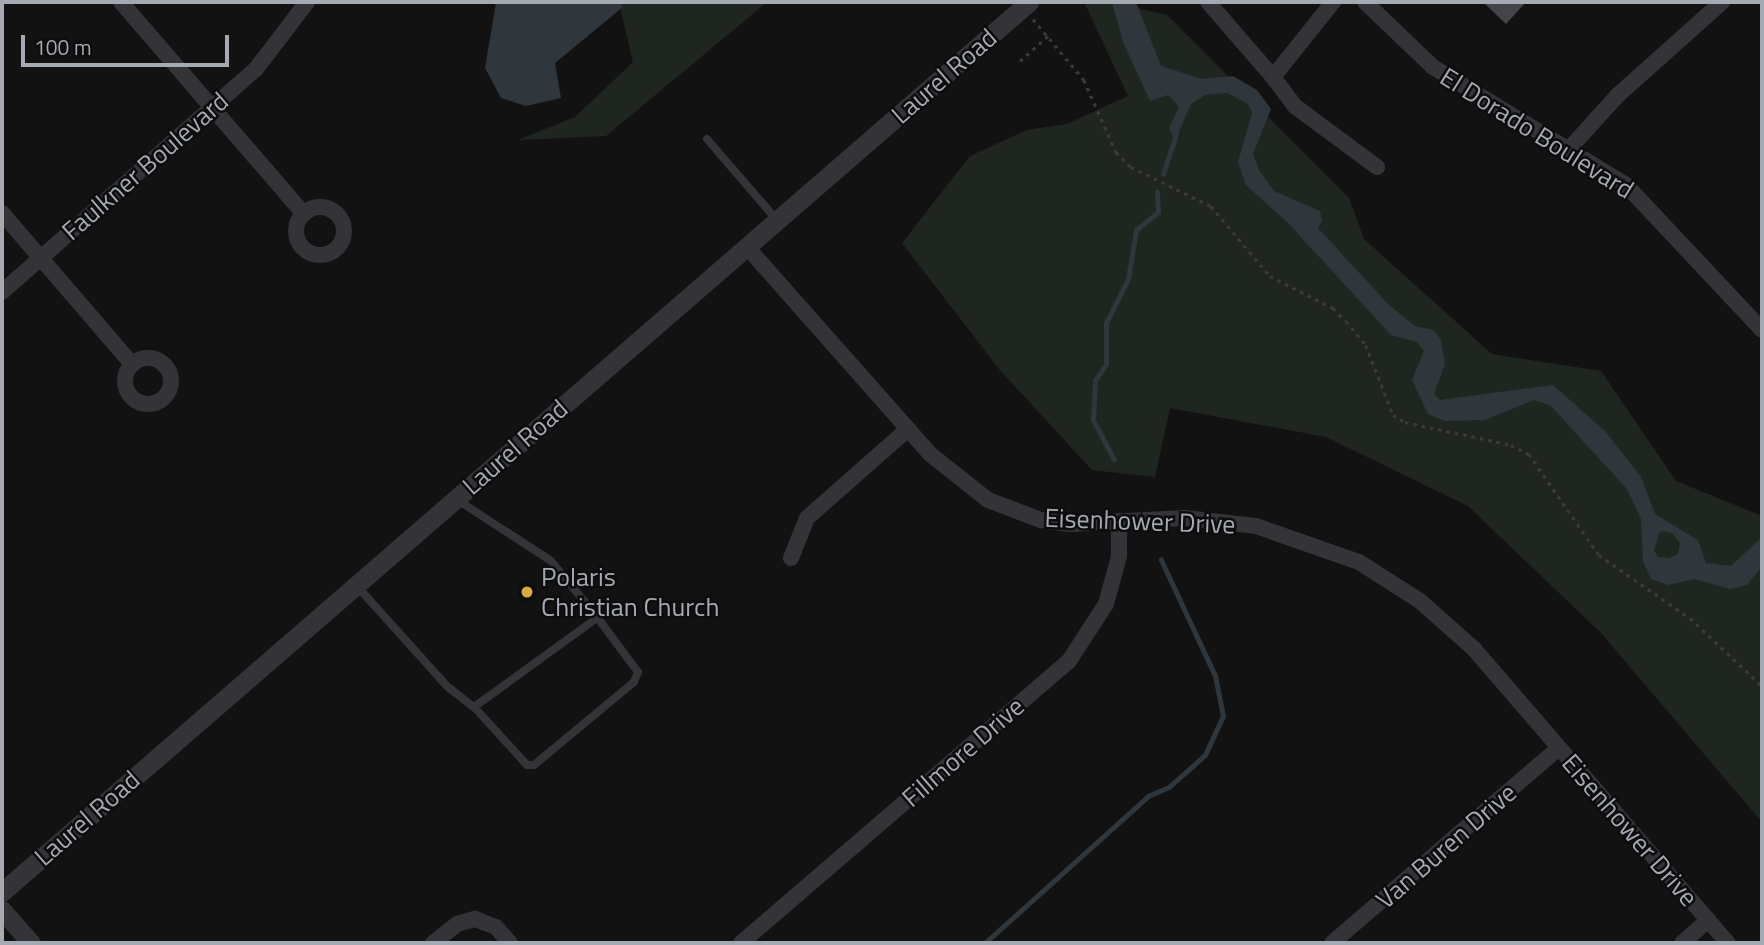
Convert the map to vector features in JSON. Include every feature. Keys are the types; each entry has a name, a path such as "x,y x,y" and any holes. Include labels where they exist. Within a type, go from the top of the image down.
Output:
{"street":[{"path":"121,2 304,214"},
{"name":"Faulkner Boulevard","path":"2,292 267,57 307,2"},
{"path":"1208,2 1296,107 1377,167"},
{"path":"1272,77 1333,2"},
{"name":"El Dorado Boulevard","path":"1365,2 1433,67 1625,184 1652,208 1762,330"},
{"path":"1569,149 1618,95 1722,2"},
{"name":"Laurel Road","path":"2,892 1026,4"},
{"path":"2,213 132,364"},
{"name":"Eisenhower Drive","path":"747,247 908,429 967,487 1014,512 1070,524 1185,517 1244,524 1292,535 1359,562 1448,624 1728,943"},
{"path":"791,558 807,519 908,429"},
{"name":"Fillmore Drive","path":"741,943 1069,661 1106,604 1119,556 1119,521"},
{"name":"Van Buren Drive","path":"1332,943 1559,748"},
{"path":"2,910 31,943"},
{"path":"433,943 457,924 475,919 496,927 510,943"},
{"path":"1682,943 1709,920"}],"lane":[{"path":"707,139 777,220"},
{"path":"356,585 449,687 474,707 527,765 534,765 637,677 638,672 551,561 456,499"},
{"path":"474,707 597,618"}],"path":[{"path":"1026,4 1084,80 1116,152 1131,167 1211,206 1270,276 1333,308 1372,357 1393,415 1405,422 1511,445 1529,454 1599,555 1690,618 1762,685"},
{"path":"1020,61 1048,36"}],"shaded area":[{"path":"496,2 619,2 623,7 555,63 561,98 526,106 501,98 485,68"},
{"path":"619,2 767,2 606,136 518,140 575,117 633,62"},
{"path":"1084,2 1111,2 1167,15 1349,198 1364,239 1492,354 1601,371 1676,481 1762,516 1762,822 1601,633 1468,506 1326,437 1170,408 1155,477 1092,470 999,369 902,243 970,156 1027,130 1067,124 1128,96"},
{"path":"1112,2 1136,2 1161,66 1202,79 1233,76 1257,90 1271,109 1253,154 1259,170 1274,191 1320,211 1322,221 1318,228 1389,305 1415,326 1434,330 1441,340 1445,364 1434,394 1440,400 1553,385 1605,431 1641,477 1655,514 1698,540 1706,563 1731,566 1762,537 1762,566 1747,585 1730,589 1694,579 1668,585 1651,579 1643,561 1641,519 1627,489 1550,405 1534,400 1485,420 1445,421 1428,414 1412,380 1424,351 1417,342 1391,335 1288,223 1246,185 1238,162 1252,113 1248,104 1227,93 1205,95 1191,104 1175,141 1169,128 1179,107 1168,95 1150,101 1123,42","holes":["1660,531 1672,533 1680,543 1678,554 1669,558 1658,557 1654,550"]}],"building":[{"path":"1483,2 1526,2 1506,24"}],"waterway":[{"path":"1163,174 1176,135"},
{"path":"1114,460 1093,420 1095,381 1106,364 1106,323 1128,279 1136,230 1158,212 1157,192"},
{"path":"985,943 1148,796 1169,787 1205,755 1223,716 1215,676 1161,560"}],"place":[{"name":"Polaris Christian Church","path":"527,592"}]}
